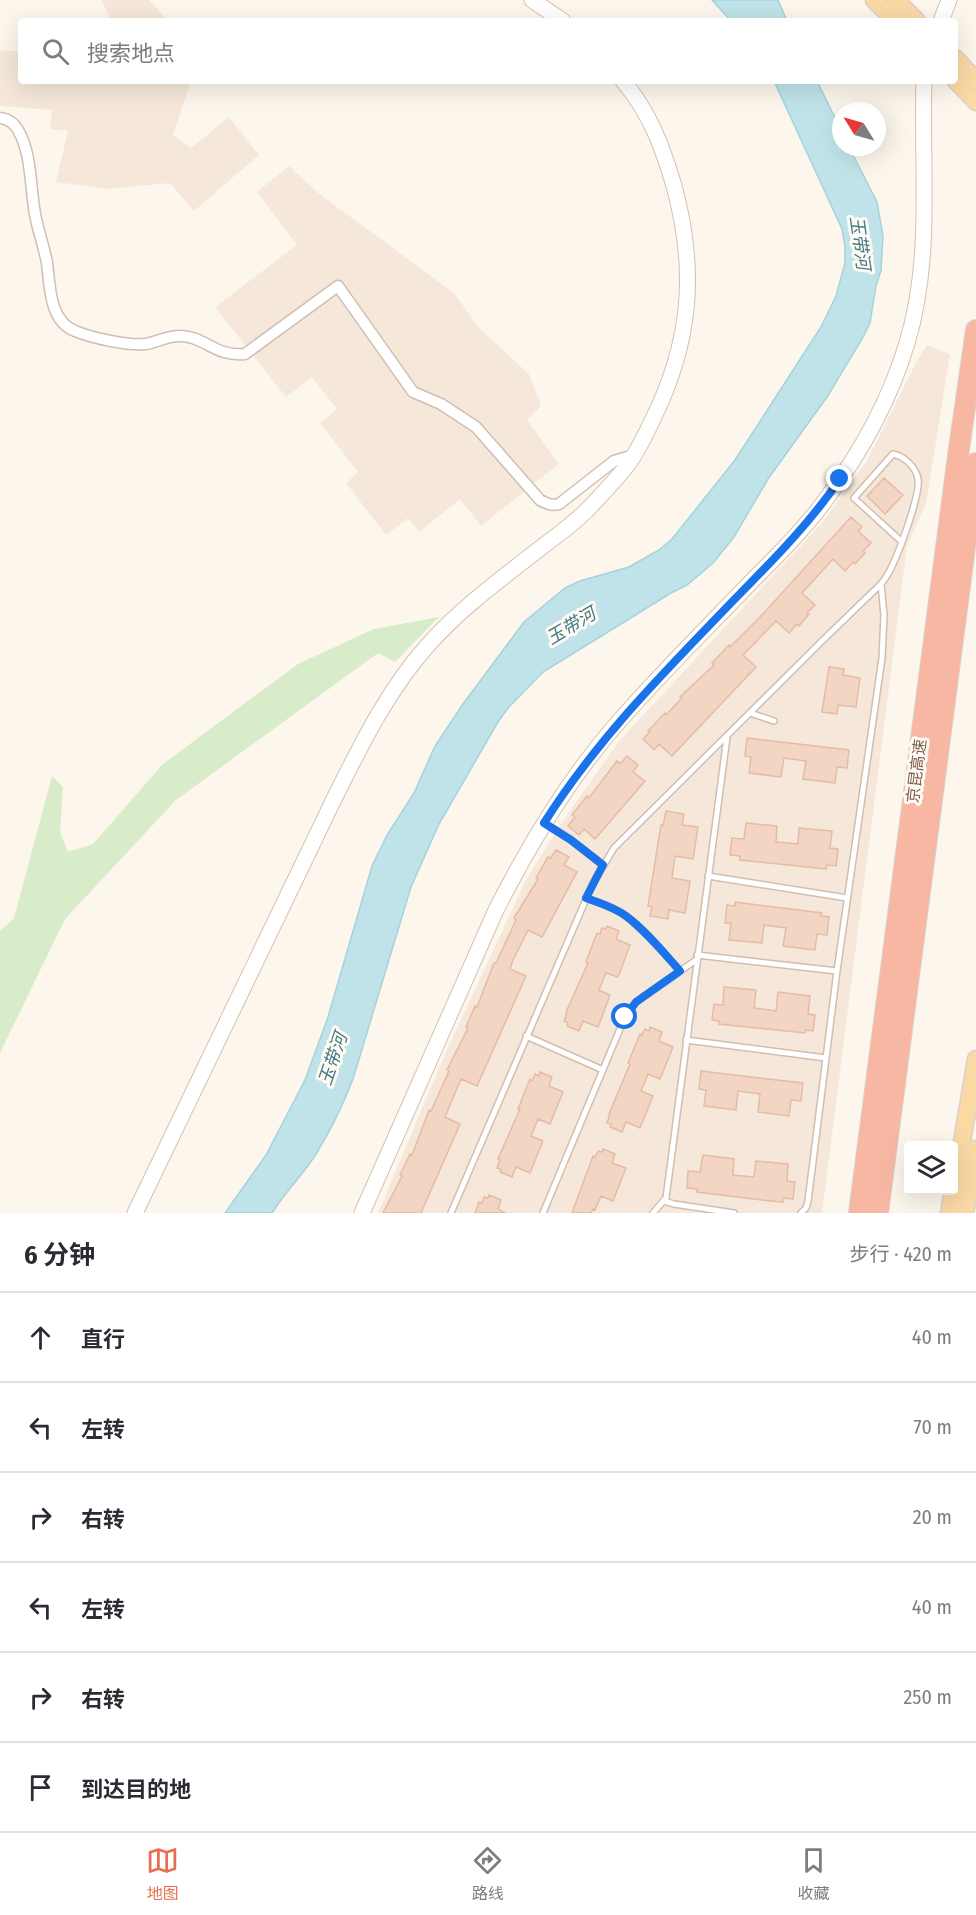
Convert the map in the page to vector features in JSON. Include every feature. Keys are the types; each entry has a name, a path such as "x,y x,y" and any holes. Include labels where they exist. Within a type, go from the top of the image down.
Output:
{"highway":[{"name":"京昆高速","path":"859,1213 957,456 976,330"},
{"name":"京昆高速","path":"878,1213 976,463"}],"main road":[{"path":"874,0 892,18"},
{"path":"896,0 914,18"},
{"path":"962,74 976,102"},
{"path":"958,1162 976,1059"},
{"path":"969,1207 976,1149"},
{"path":"949,1213 952,1195"}],"street":[{"path":"532,0 558,18"},
{"path":"942,18 949,0"},
{"path":"135,1213 333,799 361,743 391,692 447,625 485,591 575,522 603,493 634,455 656,413 672,372 686,316 688,275 683,228 669,169 646,113 625,84"},
{"path":"362,1213 496,910 544,823 576,775 614,727 786,546 825,501 879,415 908,341 920,279 925,191 924,84"},
{"path":"0,118 14,123 19,131 27,155 35,216 46,260 52,302 61,318 73,330 135,344 150,343 172,336 184,336 223,353 245,354 338,286 413,392 441,404 476,427 540,500 552,505 560,504 614,461 634,455"}],"lane":[{"path":"451,1213 586,898 614,848 881,584 894,563 915,502 919,481 910,464 893,454 855,498 901,541"},
{"path":"801,1213 808,1201 837,971 882,658 884,615 881,584"},
{"path":"750,713 774,721"},
{"path":"653,1213 666,1198 727,736"},
{"path":"544,823 571,840 603,865"},
{"path":"708,876 847,898"},
{"path":"586,898 607,905 625,915 680,971"},
{"path":"543,1213 629,1011 636,1002 697,957 837,971"},
{"path":"526,1036 603,1070"},
{"path":"686,1040 826,1058"},
{"path":"664,1201 734,1213"}],"shaded area":[{"path":"101,0 149,0 165,18 110,18"},
{"path":"0,50 18,52 18,84 190,84 173,135 191,148 229,117 259,155 194,211 170,183 109,189 56,182 68,131 50,129 52,110 0,106"},
{"path":"289,166 318,193 454,293 479,328 529,374 541,406 527,420 559,464 481,526 460,499 419,532 408,518 386,535 346,483 358,472 320,423 337,409 312,377 286,397 215,307 297,245 257,192"},
{"path":"927,345 950,354 926,503 907,546 822,1213 378,1213 445,1054 526,880 562,822 620,740 822,523 867,461"}],"green space":[{"path":"439,617 395,662 378,653 176,800 65,919 0,1053 0,931 14,918 52,776 63,787 60,832 68,852 93,844 163,764 298,664 374,629"}],"water":[{"path":"712,0 778,0 786,18 728,18"},
{"name":"玉带河","path":"775,84 818,84 832,112 832,156 854,156 877,202 883,236 881,270 870,323 827,397 768,479 734,537 713,563 687,585 543,672 508,708 439,824 411,887 353,1079 327,1136 311,1162 272,1213 225,1213 266,1155 305,1080 328,1017 372,866 387,835 414,793 435,746 524,622 565,588 580,581 629,567 659,550 672,539 735,460 821,327 836,296 845,263 842,229"}],"building":[{"path":"884,478 903,495 885,514 867,496"},
{"path":"851,517 862,527 858,531 871,543 863,551 865,553 845,571 833,559 802,593 815,605 799,626 797,624 789,633 776,621 743,655 756,667 672,756 659,744 654,750 643,739 650,732 648,731 714,665 712,663 729,645 730,647 762,615"},
{"path":"829,667 844,669 843,675 860,678 856,707 838,705 837,714 822,712"},
{"path":"747,738 849,750 847,768 837,767 835,783 803,779 806,761 784,758 781,777 749,773 751,757 745,756"},
{"path":"627,756 638,765 633,772 645,781 595,839 584,829 579,835 568,826 575,817 572,815 587,796 589,798 617,761 620,764"},
{"path":"666,811 684,814 682,825 698,827 693,859 675,856 672,878 690,881 685,913 669,910 668,919 650,916 652,907 648,906 661,825 663,826"},
{"path":"746,823 777,826 776,842 798,844 799,828 832,831 830,848 838,849 836,866 827,865 826,869 740,860 740,856 730,855 732,838 744,839"},
{"path":"556,850 569,857 564,865 577,872 542,937 528,930 513,960 510,969 526,976 477,1086 461,1079 445,1117 460,1124 421,1213 383,1213 402,1176 400,1175 410,1154 412,1155 429,1110 431,1111 449,1071 447,1070 468,1028 466,1027 475,1006 477,1007 494,963 516,920 514,918 538,879 536,878 548,857 551,858"},
{"path":"735,902 822,913 821,916 829,917 827,935 817,934 815,950 783,946 786,928 764,925 762,943 729,940 731,923 725,923 727,905 735,906"},
{"path":"607,926 619,931 616,939 630,945 618,977 606,973 599,990 610,995 598,1027 583,1021 579,1031 567,1026 568,1023 564,1021 566,1012 588,963 586,962 597,933 600,934 602,928 606,929"},
{"path":"724,987 756,990 754,1008 776,1011 778,992 810,996 808,1014 815,1015 813,1031 806,1030 805,1033 719,1024 719,1021 712,1020 714,1004 723,1005"},
{"path":"650,1027 662,1032 659,1041 673,1047 660,1079 648,1074 641,1091 653,1096 640,1128 626,1122 622,1132 610,1127 611,1124 607,1123 609,1114 640,1034 642,1035 645,1029 649,1031"},
{"path":"701,1071 803,1083 801,1101 791,1100 789,1116 758,1112 760,1094 738,1091 736,1110 704,1106 706,1090 699,1089"},
{"path":"540,1072 552,1077 549,1086 563,1092 550,1124 538,1119 531,1136 543,1141 530,1173 516,1167 512,1177 500,1172 501,1169 497,1168 500,1159 498,1159 520,1109 518,1109 530,1079 532,1081 535,1074 539,1076"},
{"path":"603,1149 615,1154 612,1163 626,1168 613,1201 601,1196 595,1210 593,1209 591,1213 572,1213 593,1156 595,1157 598,1151 602,1152"},
{"path":"703,1155 734,1159 733,1175 754,1177 756,1161 788,1164 787,1181 795,1182 793,1199 784,1198 783,1202 771,1201 697,1192 697,1189 687,1188 688,1171 700,1172"},
{"path":"489,1195 501,1200 498,1209 505,1213 475,1213 479,1202 482,1203 484,1197 488,1198"}],"route":[{"path":"625,1017 636,1002 680,971 625,915 607,905 586,898 603,865 571,840 544,823 576,775 614,727 786,546 825,501 840,479"}]}
